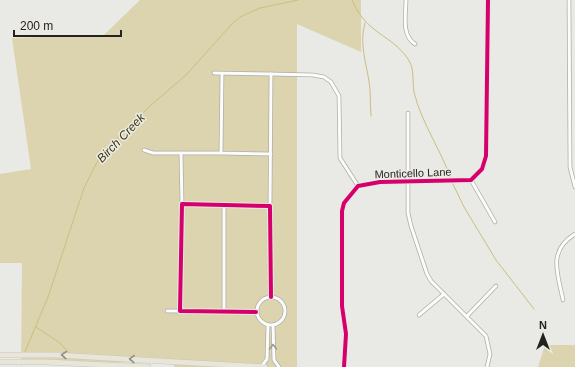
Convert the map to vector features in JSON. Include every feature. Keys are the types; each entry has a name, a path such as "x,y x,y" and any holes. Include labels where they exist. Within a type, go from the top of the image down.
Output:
{"main road":[{"path":"0,355 103,357 265,367"},
{"path":"0,362 38,362 148,367"}],"street":[{"path":"406,0 405,27 409,38 415,44"},
{"path":"488,0 486,156 482,169 471,180 495,222"},
{"path":"569,0 570,167 575,187"},
{"path":"214,74 313,75 324,77 331,82 339,96 340,158 358,186 347,198 342,211 342,306 346,334 344,367"},
{"path":"221,153 222,74"},
{"path":"271,74 271,297"},
{"path":"408,113 408,213 411,226 427,274 444,294 481,330 488,341 490,354 487,367"},
{"path":"144,150 153,153 271,154"},
{"path":"180,311 182,204 181,153"},
{"name":"Monticello Lane","path":"358,186 380,182 471,180"},
{"path":"182,204 270,206"},
{"path":"224,205 224,312"},
{"path":"563,300 556,257 562,245 575,234"},
{"path":"467,316 496,286"},
{"path":"419,315 444,294"},
{"path":"271,297 280,300 284,308 284,317 273,326 268,325 259,319 256,312 262,300 271,297"},
{"path":"167,311 256,312"},
{"path":"262,367 267,359 268,325"},
{"path":"273,326 274,360 279,367"},
{"path":"103,357 103,366"}],"shaded area":[{"path":"140,0 361,0 361,52 297,24 297,367 174,367 174,361 22,365 21,367 22,263 0,263 0,174 31,169 12,38 104,35"},
{"path":"545,345 575,345 575,367 538,367"}],"waterway":[{"name":"Birch Creek","path":"24,354 48,297 84,188 96,164 118,137 150,106 186,75 240,17 260,8 298,0"},
{"path":"352,0 364,20 394,44 408,59 412,71 414,92 417,103 451,179"},
{"path":"365,23 363,30 363,45 370,85 371,116"},
{"path":"452,182 464,207 496,260 534,309"},
{"path":"36,327 60,343 69,353"}],"cycle path":[{"path":"344,367 346,334 342,306 342,211 344,203 358,186 380,182 471,180 482,169 486,156 488,0"},
{"path":"256,312 180,311 182,204 270,206 271,297"}]}
